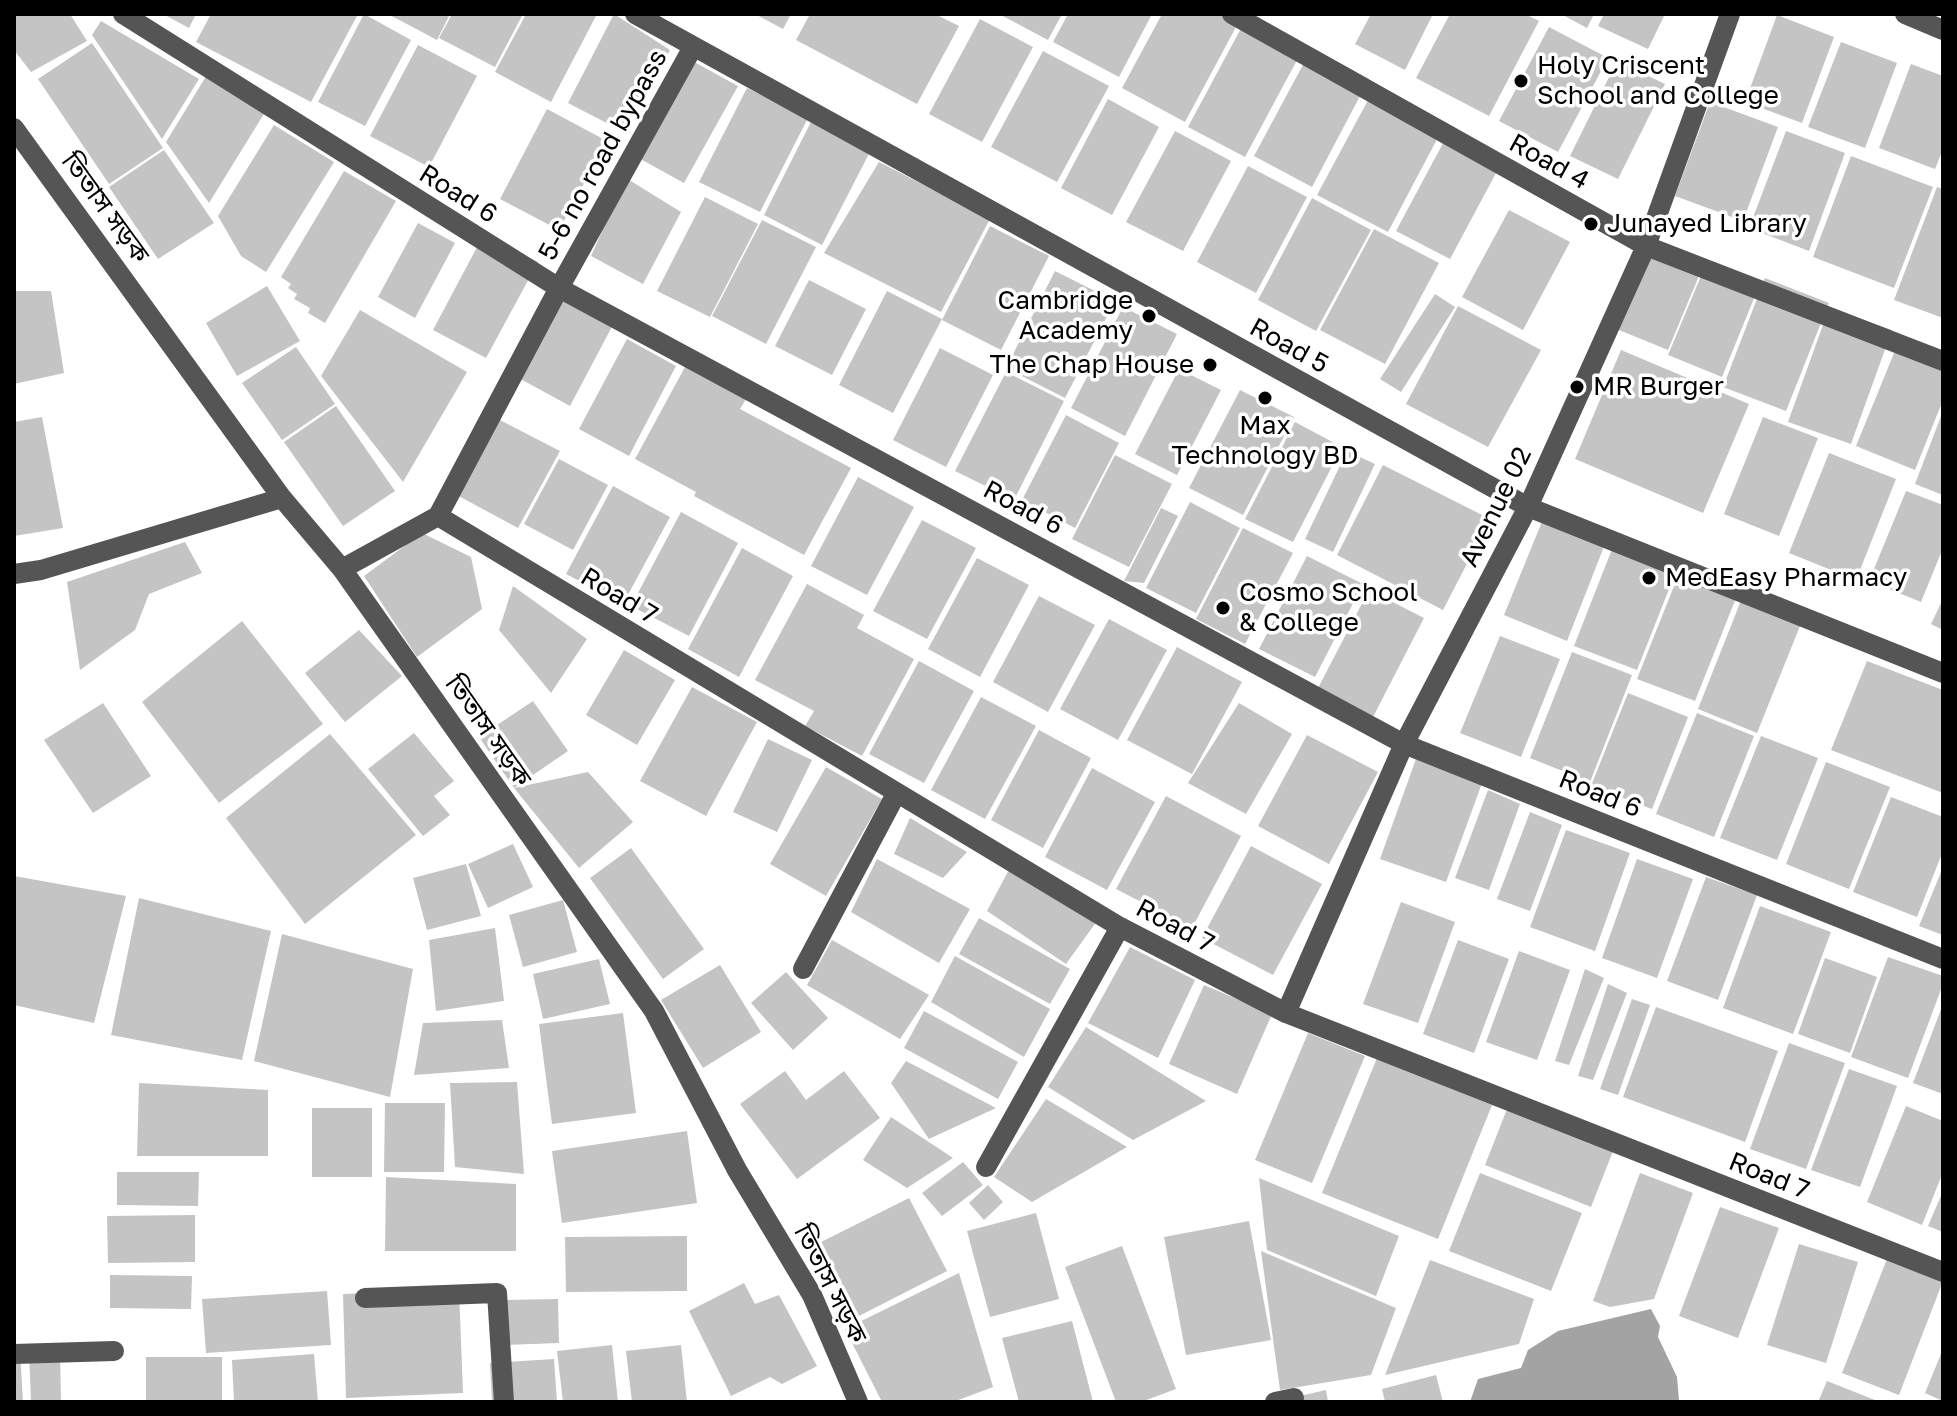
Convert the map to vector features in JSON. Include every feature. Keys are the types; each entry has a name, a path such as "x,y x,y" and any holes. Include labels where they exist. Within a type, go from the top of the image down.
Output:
{"street":[{"name":"Road 6","path":"123,14 559,288 1404,744 1943,959"},
{"name":"Road 5","path":"635,14 1528,507 1943,673"},
{"name":"Road 4","path":"1232,14 1646,246 1943,361"},
{"name":"Avenue 02","path":"1286,1013 1404,744 1528,507 1646,246 1730,14"},
{"path":"1905,14 1943,30"},
{"name":"5-6 no road bypass","path":"438,516 559,288 693,47"},
{"name":"তিতাস সড়ক","path":"14,128 282,498 342,569 663,1025 737,1170 812,1295 858,1402"},
{"path":"14,574 41,570 282,498"},
{"path":"342,569 438,516"},
{"name":"Road 7","path":"438,516 1120,927 1286,1013 1943,1272"},
{"path":"803,969 896,794"},
{"path":"986,1167 1120,927"},
{"path":"365,1298 497,1293 504,1402"},
{"path":"14,1354 114,1351"}],"shaded area":[{"path":"1651,1309 1660,1326 1658,1337 1677,1377 1679,1400 1470,1402 1478,1379 1521,1368 1528,1350 1558,1331"}],"building":[{"path":"14,14 70,14 87,41 31,72 14,50"},
{"path":"163,14 196,14 189,28"},
{"path":"211,14 358,14 311,102 196,42"},
{"path":"364,14 411,40 365,126 318,102"},
{"path":"388,14 450,14 437,40"},
{"path":"452,14 523,14 495,67 439,38"},
{"path":"526,14 597,14 551,102 495,72"},
{"path":"614,14 670,50 624,132 568,103"},
{"path":"755,14 791,14 783,29"},
{"path":"810,14 935,14 959,26 917,104 796,40"},
{"path":"999,14 1062,14 1048,40"},
{"path":"1068,14 1152,14 1119,77 1053,42"},
{"path":"1162,14 1243,14 1185,122 1122,88"},
{"path":"1371,14 1433,14 1405,70 1355,44"},
{"path":"1450,14 1525,14 1539,21 1489,116 1416,78"},
{"path":"1561,14 1594,14 1587,28"},
{"path":"1604,14 1665,14 1648,49 1598,26"},
{"path":"1777,15 1834,37 1802,123 1745,102"},
{"path":"980,19 1033,47 982,142 929,114"},
{"path":"1246,19 1303,49 1245,157 1188,127"},
{"path":"101,21 199,79 162,139 92,35"},
{"path":"1549,27 1608,58 1558,152 1499,121"},
{"path":"1841,42 1897,63 1865,148 1808,127"},
{"path":"92,43 163,148 109,184 38,79"},
{"path":"418,45 477,76 429,167 370,136"},
{"path":"1312,48 1369,79 1312,187 1254,156"},
{"path":"1043,51 1109,86 1057,182 991,147"},
{"path":"687,58 738,86 684,183 633,155"},
{"path":"1617,61 1665,84 1618,179 1570,156"},
{"path":"1911,64 1943,76 1943,149 1935,169 1879,148"},
{"path":"208,73 267,109 209,203 166,142"},
{"path":"747,88 808,118 760,212 699,182"},
{"path":"1374,89 1444,126 1388,232 1317,195"},
{"path":"1108,99 1159,127 1112,215 1061,188"},
{"path":"1710,102 1778,127 1743,221 1675,196"},
{"path":"547,109 607,141 559,230 500,199"},
{"path":"815,114 874,144 822,245 764,215"},
{"path":"274,125 334,162 266,272 241,256 218,216"},
{"path":"1175,131 1231,161 1183,251 1126,222"},
{"path":"1786,131 1845,153 1809,251 1749,228"},
{"path":"1449,132 1503,160 1450,259 1396,231"},
{"path":"164,150 214,223 158,259 109,187"},
{"path":"1851,156 1933,187 1894,288 1813,257"},
{"path":"879,162 990,219 941,312 824,253"},
{"path":"1248,166 1307,197 1256,293 1197,262"},
{"path":"344,171 396,201 325,323 308,313 310,308 294,299 297,294 288,288 291,284 281,277"},
{"path":"626,178 681,212 643,284 591,256"},
{"path":"1937,187 1943,189 1943,318 1894,300"},
{"path":"705,197 758,224 710,317 657,291"},
{"path":"1312,198 1371,230 1316,331 1258,300"},
{"path":"1509,210 1570,242 1523,330 1462,297"},
{"path":"762,220 816,247 766,344 712,316"},
{"path":"418,223 455,243 415,318 378,297"},
{"path":"990,226 1049,256 1001,350 942,320"},
{"path":"1374,229 1439,263 1385,364 1320,330"},
{"path":"484,234 538,262 486,358 433,330"},
{"path":"1651,237 1706,259 1668,350 1614,328"},
{"path":"1706,264 1759,286 1722,377 1668,355"},
{"path":"1055,271 1115,301 1065,398 1006,368"},
{"path":"1765,278 1829,303 1786,411 1723,387"},
{"path":"809,280 866,309 832,375 775,346"},
{"path":"267,286 300,341 237,376 206,323"},
{"path":"14,291 51,291 64,373 14,384"},
{"path":"560,291 615,321 570,406 515,376"},
{"path":"887,291 942,319 893,413 839,385"},
{"path":"1435,294 1455,307 1401,392 1380,379"},
{"path":"1458,306 1541,350 1488,447 1406,404"},
{"path":"1123,307 1177,334 1125,436 1071,408"},
{"path":"1829,308 1892,330 1851,444 1788,422"},
{"path":"360,310 467,372 403,482 321,376"},
{"path":"627,339 676,366 629,456 579,429"},
{"path":"1899,341 1943,359 1943,400 1915,470 1856,446"},
{"path":"296,347 335,404 282,440 242,383"},
{"path":"940,348 993,375 946,467 893,440"},
{"path":"1621,350 1749,404 1703,513 1575,459"},
{"path":"685,367 746,399 740,409 851,468 804,555 694,496 696,492 635,459"},
{"path":"1179,369 1221,390 1177,475 1135,454"},
{"path":"1006,372 1064,401 1014,500 955,471"},
{"path":"1240,390 1294,417 1243,515 1189,488"},
{"path":"336,406 395,491 343,526 284,442"},
{"path":"1943,411 1943,495 1915,484"},
{"path":"1066,415 1119,443 1075,528 1022,500"},
{"path":"42,417 63,528 14,536 14,422"},
{"path":"494,417 560,451 518,528 453,493"},
{"path":"1763,417 1818,438 1779,536 1724,514"},
{"path":"1295,422 1342,447 1293,542 1245,519"},
{"path":"1347,451 1375,464 1333,552 1305,539"},
{"path":"1829,453 1896,479 1856,580 1789,553"},
{"path":"1115,455 1172,484 1129,567 1072,539"},
{"path":"559,459 608,485 573,550 524,524"},
{"path":"1383,465 1490,519 1443,610 1337,555"},
{"path":"858,477 914,507 867,595 811,566"},
{"path":"613,486 670,517 623,604 566,574"},
{"path":"1906,491 1943,505 1943,548 1921,602 1869,581"},
{"path":"1190,502 1240,528 1196,613 1146,588"},
{"path":"1161,508 1178,516 1144,583 1124,581"},
{"path":"681,512 738,543 689,636 631,606"},
{"path":"1543,519 1605,544 1567,641 1504,615"},
{"path":"922,520 976,548 927,639 873,611"},
{"path":"1243,528 1293,553 1245,644 1196,619"},
{"path":"422,533 471,557 482,609 417,657 364,576"},
{"path":"185,542 202,573 149,594 135,630 80,670 67,582"},
{"path":"1614,544 1677,569 1637,670 1574,646"},
{"path":"742,548 793,576 739,677 688,649"},
{"path":"1307,556 1363,584 1315,677 1259,649"},
{"path":"977,558 1029,585 980,677 928,649"},
{"path":"1680,571 1738,593 1695,701 1637,679"},
{"path":"807,584 864,615 857,628 914,659 862,756 805,726 814,711 755,680"},
{"path":"513,586 587,639 551,693 499,630"},
{"path":"1369,590 1424,618 1372,719 1317,690"},
{"path":"1039,596 1095,625 1048,712 993,682"},
{"path":"1742,598 1802,621 1757,733 1698,709"},
{"path":"1943,599 1943,630 1931,624"},
{"path":"1109,619 1167,650 1118,740 1060,709"},
{"path":"242,621 323,724 219,803 142,702"},
{"path":"359,630 402,676 345,722 305,673"},
{"path":"1500,636 1560,659 1521,757 1460,733"},
{"path":"1177,647 1242,682 1192,774 1127,740"},
{"path":"624,650 675,680 637,745 586,715"},
{"path":"1572,652 1632,675 1590,782 1530,758"},
{"path":"919,661 974,691 924,783 869,754"},
{"path":"1867,661 1943,690 1943,793 1831,750"},
{"path":"692,687 757,722 706,816 640,781"},
{"path":"1628,693 1688,717 1652,809 1591,786"},
{"path":"981,697 1036,726 985,819 931,790"},
{"path":"533,701 568,751 514,788 479,737"},
{"path":"103,703 151,776 93,813 44,740"},
{"path":"1239,703 1292,734 1246,814 1188,783"},
{"path":"1697,713 1754,736 1714,837 1656,814"},
{"path":"1039,730 1091,758 1043,848 991,820"},
{"path":"414,733 454,781 434,796 450,815 423,836 368,769"},
{"path":"330,734 416,835 305,924 226,818"},
{"path":"1307,735 1378,772 1329,864 1258,826"},
{"path":"1761,736 1818,758 1777,860 1720,838"},
{"path":"768,739 812,760 777,832 733,812"},
{"path":"1416,759 1482,783 1446,882 1380,859"},
{"path":"1826,762 1890,787 1849,889 1786,864"},
{"path":"826,767 882,799 826,896 770,864"},
{"path":"1092,768 1155,802 1107,890 1045,857"},
{"path":"588,772 633,822 579,868 514,788"},
{"path":"1488,790 1520,804 1489,890 1455,878"},
{"path":"1166,796 1241,836 1192,928 1116,889"},
{"path":"1891,797 1943,817 1943,851 1917,917 1853,892"},
{"path":"1530,812 1562,825 1530,911 1497,899"},
{"path":"910,818 967,852 943,878 894,854"},
{"path":"1566,830 1630,853 1595,951 1530,927"},
{"path":"513,844 533,887 488,908 468,864"},
{"path":"1251,846 1322,884 1273,975 1202,938"},
{"path":"631,848 704,949 663,979 590,878"},
{"path":"877,859 970,909 939,963 851,912"},
{"path":"1637,859 1693,879 1657,978 1602,958"},
{"path":"466,864 481,916 427,930 413,878"},
{"path":"1011,866 1097,921 1066,964 987,911"},
{"path":"1943,867 1943,935 1919,926"},
{"path":"14,876 126,896 94,1023 14,1005"},
{"path":"1706,877 1757,895 1718,1000 1667,981"},
{"path":"139,898 271,931 242,1060 111,1035"},
{"path":"563,900 577,952 523,967 509,915"},
{"path":"1401,902 1455,922 1418,1023 1363,1004"},
{"path":"1760,906 1831,932 1793,1034 1723,1008"},
{"path":"979,918 1070,969 1050,1004 959,954"},
{"path":"495,928 504,1001 436,1011 429,940"},
{"path":"282,934 413,969 390,1097 254,1061"},
{"path":"832,940 929,995 900,1039 807,985"},
{"path":"1458,940 1509,959 1474,1053 1423,1034"},
{"path":"1130,947 1195,980 1158,1058 1088,1023"},
{"path":"1519,951 1570,970 1537,1060 1486,1042"},
{"path":"955,956 1050,1009 1024,1057 931,1002"},
{"path":"1888,957 1943,976 1943,984 1908,1078 1851,1057"},
{"path":"1825,958 1877,977 1850,1053 1798,1034"},
{"path":"599,959 610,1004 543,1019 533,974"},
{"path":"720,965 761,1032 703,1068 661,1000"},
{"path":"1585,969 1604,978 1569,1065 1555,1061"},
{"path":"786,972 828,1018 793,1050 751,1003"},
{"path":"1608,984 1627,993 1593,1080 1578,1076"},
{"path":"1204,985 1272,1014 1237,1094 1169,1064"},
{"path":"1632,999 1650,1005 1618,1095 1600,1089"},
{"path":"1943,1004 1943,1094 1913,1083"},
{"path":"1656,1007 1778,1051 1745,1142 1623,1097"},
{"path":"924,1011 1018,1062 998,1099 904,1048"},
{"path":"623,1013 636,1113 552,1124 539,1024"},
{"path":"502,1020 509,1068 414,1075 423,1023"},
{"path":"1086,1027 1206,1101 1133,1140 1048,1087"},
{"path":"1308,1033 1365,1056 1312,1183 1255,1160"},
{"path":"1789,1043 1845,1063 1806,1169 1750,1149"},
{"path":"1377,1058 1492,1105 1438,1239 1322,1193"},
{"path":"906,1061 996,1108 929,1139 891,1083"},
{"path":"1849,1069 1897,1086 1860,1187 1811,1170"},
{"path":"785,1071 806,1100 844,1071 880,1118 797,1179 740,1104"},
{"path":"517,1082 524,1174 455,1167 450,1083"},
{"path":"139,1083 268,1090 268,1156 137,1156"},
{"path":"1046,1099 1127,1147 1032,1202 994,1177"},
{"path":"385,1103 445,1103 444,1172 384,1172"},
{"path":"1509,1104 1615,1146 1591,1207 1485,1165"},
{"path":"1906,1106 1943,1121 1943,1172 1922,1225 1867,1202"},
{"path":"312,1108 372,1108 372,1177 312,1177"},
{"path":"891,1117 953,1158 907,1188 863,1160"},
{"path":"687,1131 697,1203 562,1223 552,1151"},
{"path":"963,1162 983,1185 942,1216 922,1193"},
{"path":"117,1172 199,1172 198,1206 117,1205"},
{"path":"1480,1173 1582,1213 1551,1291 1449,1251"},
{"path":"1640,1173 1693,1193 1654,1299 1610,1307 1593,1301"},
{"path":"386,1177 516,1184 516,1251 385,1251"},
{"path":"1259,1178 1399,1236 1376,1296 1267,1250"},
{"path":"988,1185 1003,1202 984,1220 969,1203"},
{"path":"1943,1191 1943,1232 1928,1226"},
{"path":"909,1198 947,1271 853,1319 815,1245"},
{"path":"1720,1207 1779,1228 1738,1338 1679,1316"},
{"path":"1036,1213 1059,1299 990,1317 967,1231"},
{"path":"195,1215 195,1262 108,1263 107,1216"},
{"path":"1249,1221 1271,1340 1186,1355 1164,1237"},
{"path":"687,1236 687,1291 566,1292 565,1237"},
{"path":"1799,1244 1858,1262 1826,1363 1767,1345"},
{"path":"1122,1246 1176,1389 1141,1402 1116,1402 1065,1267"},
{"path":"1261,1251 1396,1308 1371,1375 1280,1390"},
{"path":"1887,1259 1943,1281 1899,1395 1842,1373"},
{"path":"1430,1260 1534,1299 1519,1344 1385,1375"},
{"path":"959,1273 993,1387 953,1402 882,1402 845,1329"},
{"path":"110,1275 192,1276 191,1309 110,1308"},
{"path":"744,1283 755,1304 779,1295 817,1366 782,1384 770,1377 731,1396 689,1311"},
{"path":"459,1290 463,1393 346,1398 343,1294"},
{"path":"327,1291 331,1345 206,1353 202,1299"},
{"path":"558,1299 559,1343 504,1345 503,1300"},
{"path":"1072,1321 1093,1402 1019,1402 1002,1338"},
{"path":"612,1345 618,1402 563,1402 557,1351"},
{"path":"681,1345 687,1402 632,1402 626,1351"},
{"path":"1943,1349 1943,1401 1925,1393"},
{"path":"14,1350 20,1350 23,1402 14,1402"},
{"path":"29,1350 60,1350 61,1402 31,1402"},
{"path":"314,1354 318,1402 234,1402 232,1360"},
{"path":"146,1357 222,1357 222,1402 146,1402"},
{"path":"554,1359 557,1402 492,1402 490,1363"},
{"path":"1436,1375 1443,1402 1385,1402 1382,1389"},
{"path":"1827,1381 1880,1402 1818,1402"},
{"path":"1326,1390 1328,1402 1278,1402 1278,1401"}],"place":[{"name":"Holy Criscent School and College","path":"1521,81"},
{"name":"Junayed Library","path":"1591,224"},
{"name":"Cambridge Academy","path":"1149,316"},
{"name":"The Chap House","path":"1210,365"},
{"name":"MR Burger","path":"1577,387"},
{"name":"Max Technology BD","path":"1265,398"},
{"name":"MedEasy Pharmacy","path":"1649,578"},
{"name":"Cosmo School & College","path":"1223,608"}]}
